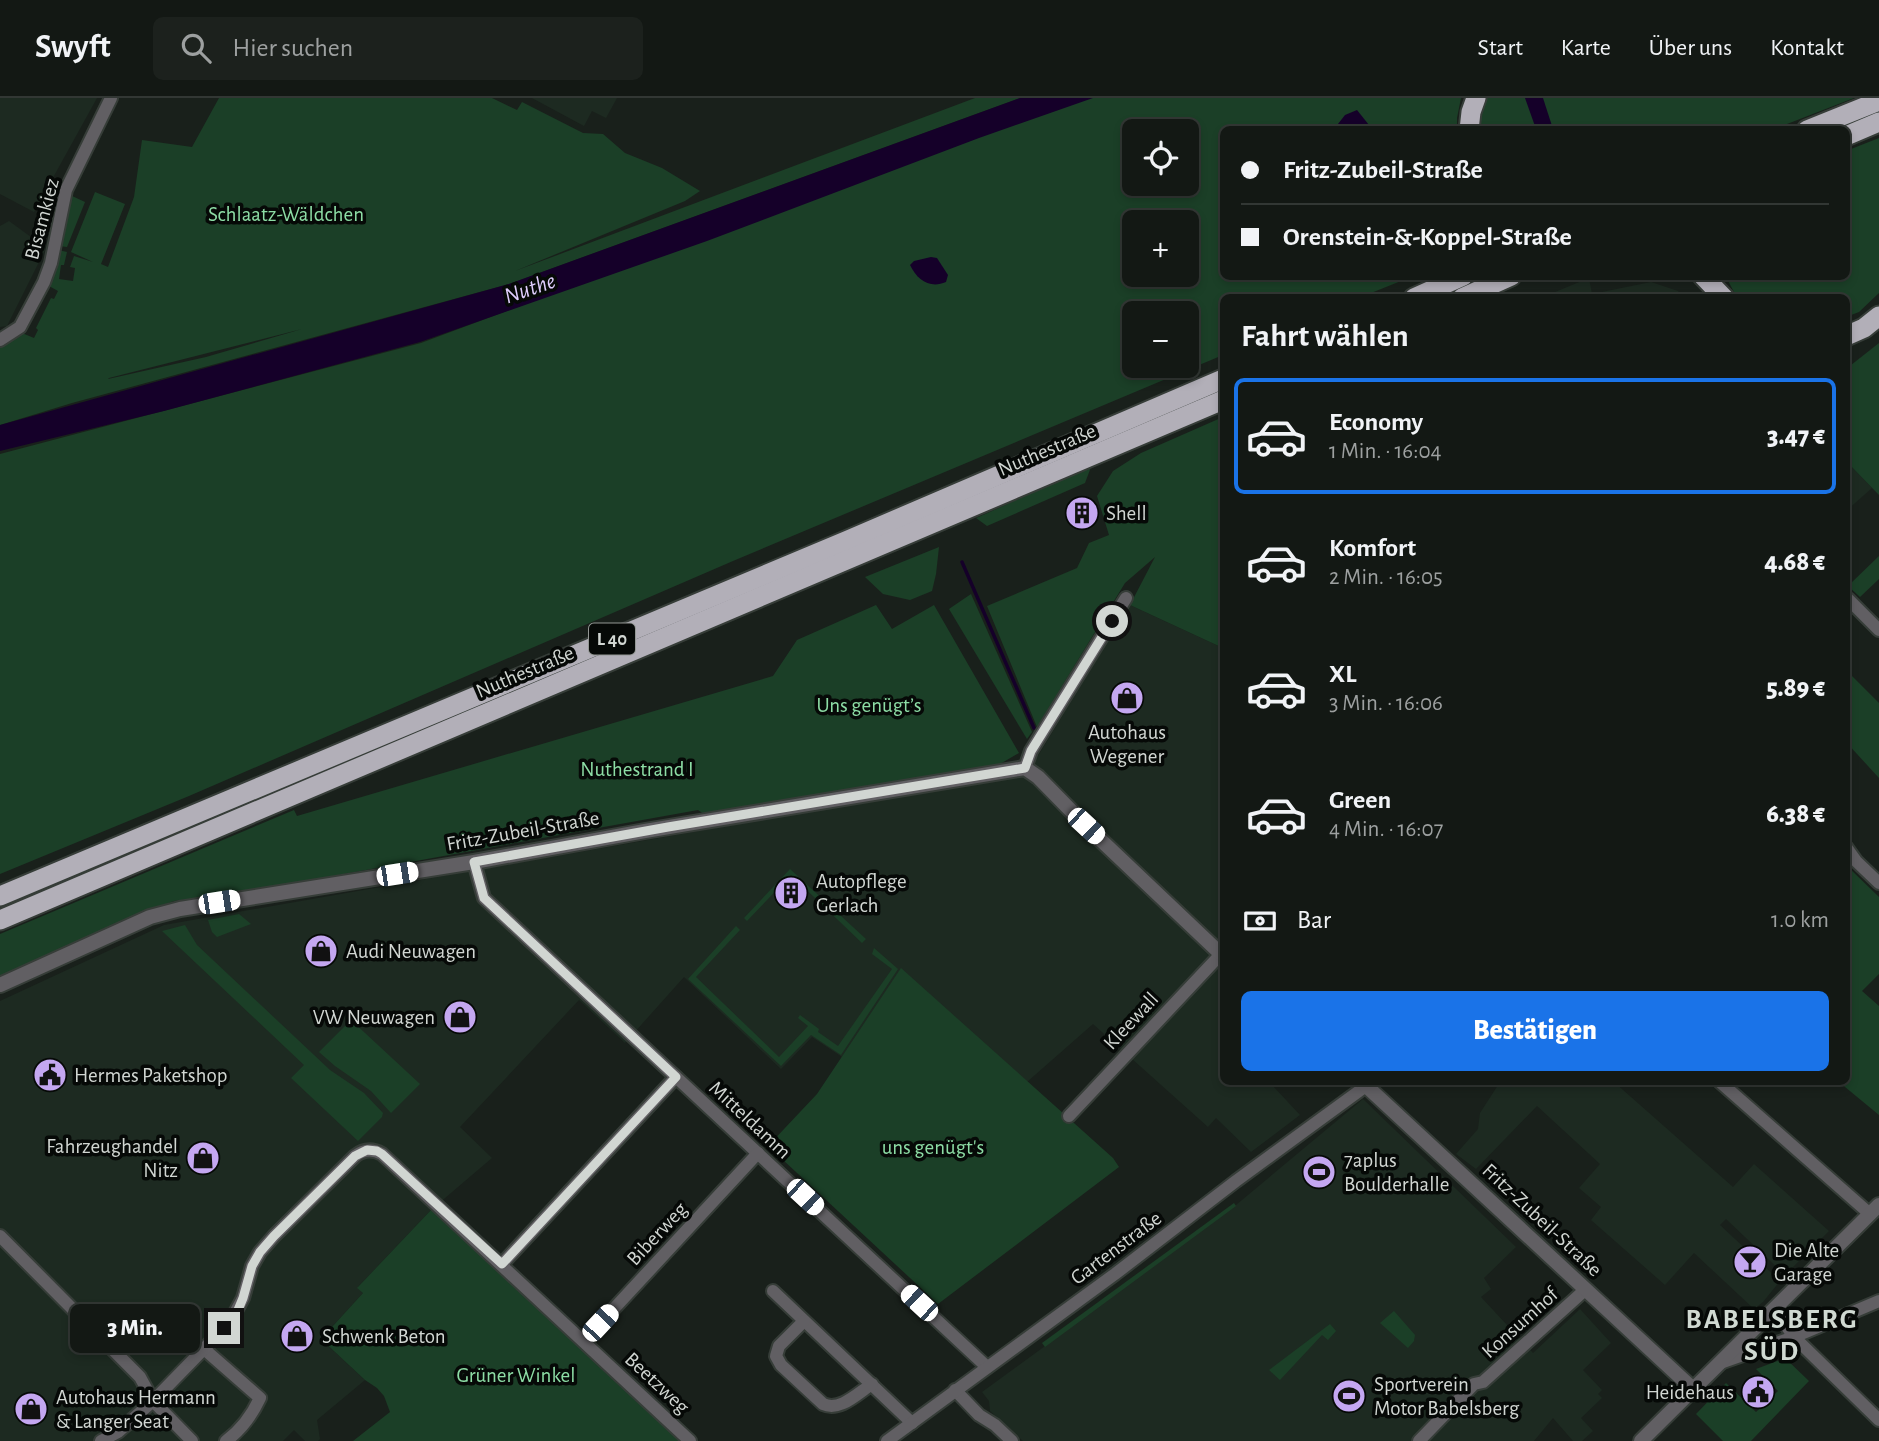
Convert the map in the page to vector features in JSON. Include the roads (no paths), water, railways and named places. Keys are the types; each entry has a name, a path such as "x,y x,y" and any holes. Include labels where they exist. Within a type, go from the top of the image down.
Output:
{"highway":[{"path":"1469,126 1476,98"},
{"path":"1817,126 1878,101"},
{"path":"1850,133 1879,122"},
{"path":"1420,294 1438,280"},
{"path":"1423,294 1455,280"},
{"path":"1471,294 1502,280"},
{"path":"1707,280 1722,294"},
{"path":"1850,334 1864,328 1879,316"},
{"name":"Nuthestraße","path":"0,896 860,535 1220,380"},
{"name":"Nuthestraße","path":"0,920 1220,401"}],"street":[{"name":"Bisamkiez","path":"0,340 20,327 44,282 51,263 66,190 111,98"},
{"path":"1126,598 1031,751 1025,768 1038,777 1220,953"},
{"path":"1850,601 1879,630"},
{"name":"Fritz-Zubeil-Straße","path":"0,985 150,917 180,909 1025,768"},
{"path":"1850,853 1879,883"},
{"name":"Mitteldamm","path":"474,862 484,898 987,1367"},
{"name":"Kleewall","path":"1069,1115 1220,957"},
{"path":"502,1264 676,1077"},
{"name":"Fritz-Zubeil-Straße","path":"1370,1085 1693,1389"},
{"name":"Gartenstraße","path":"887,1441 1115,1274 1236,1181 1370,1085"},
{"path":"1641,1441 1875,1209 1724,1085"},
{"name":"Beetzweg","path":"204,1349 238,1310 252,1266 260,1252 355,1156 367,1150 377,1151 690,1441"},
{"name":"Biberweg","path":"584,1341 758,1153"},
{"path":"0,1236 140,1377 153,1401 192,1441"},
{"name":"Konsumhof","path":"1419,1441 1475,1384 1483,1382 1586,1289"},
{"path":"773,1291 912,1423"},
{"path":"1719,1363 1794,1338 1879,1301"},
{"path":"1774,1308 1794,1338 1879,1420"},
{"path":"804,1321 779,1346 776,1356 781,1366 823,1404 834,1407 872,1384"},
{"path":"101,1441 118,1432 153,1401 204,1349 260,1398 253,1414 226,1441"},
{"path":"955,1390 979,1415 1012,1441"}],"water":[{"name":"Nuthe","path":"1020,98 1093,98 707,241 420,342 164,411 0,451 0,425 509,284"},
{"path":"1525,98 1543,98 1552,126 1535,126"},
{"path":"1357,110 1369,125 1338,126 1345,115"},
{"path":"937,258 948,275 946,282 929,284 916,275 910,265 914,261"}],"waterway":[{"path":"962,562 1034,728"}],"place":[{"name":"Shell","path":"1082,513"},
{"name":"Autohaus Wegener","path":"1127,698"},
{"name":"Autopflege Gerlach","path":"791,893"},
{"name":"Audi Neuwagen","path":"321,951"},
{"name":"VW Neuwagen","path":"460,1017"},
{"name":"Hermes Paketshop","path":"50,1075"},
{"name":"Fahrzeughandel Nitz","path":"203,1158"},
{"name":"7aplus Boulderhalle","path":"1319,1172"},
{"name":"Die Alte Garage","path":"1750,1262"},
{"name":"Schwenk Beton","path":"297,1336"},
{"name":"Heidehaus","path":"1758,1392"},
{"name":"Sportverein Motor Babelsberg","path":"1349,1396"},
{"name":"Autohaus Hermann & Langer Seat","path":"31,1409"}],"district":[{"name":"BABELSBERG SÜD","path":"1772,1336"}],"park label":[{"name":"Schlaatz-Wäldchen","path":"286,214"},
{"name":"Uns genügt’s","path":"869,705"},
{"name":"Nuthestrand I","path":"637,769"},
{"name":"uns genügt's","path":"933,1147"},
{"name":"Grüner Winkel","path":"516,1375"}]}
